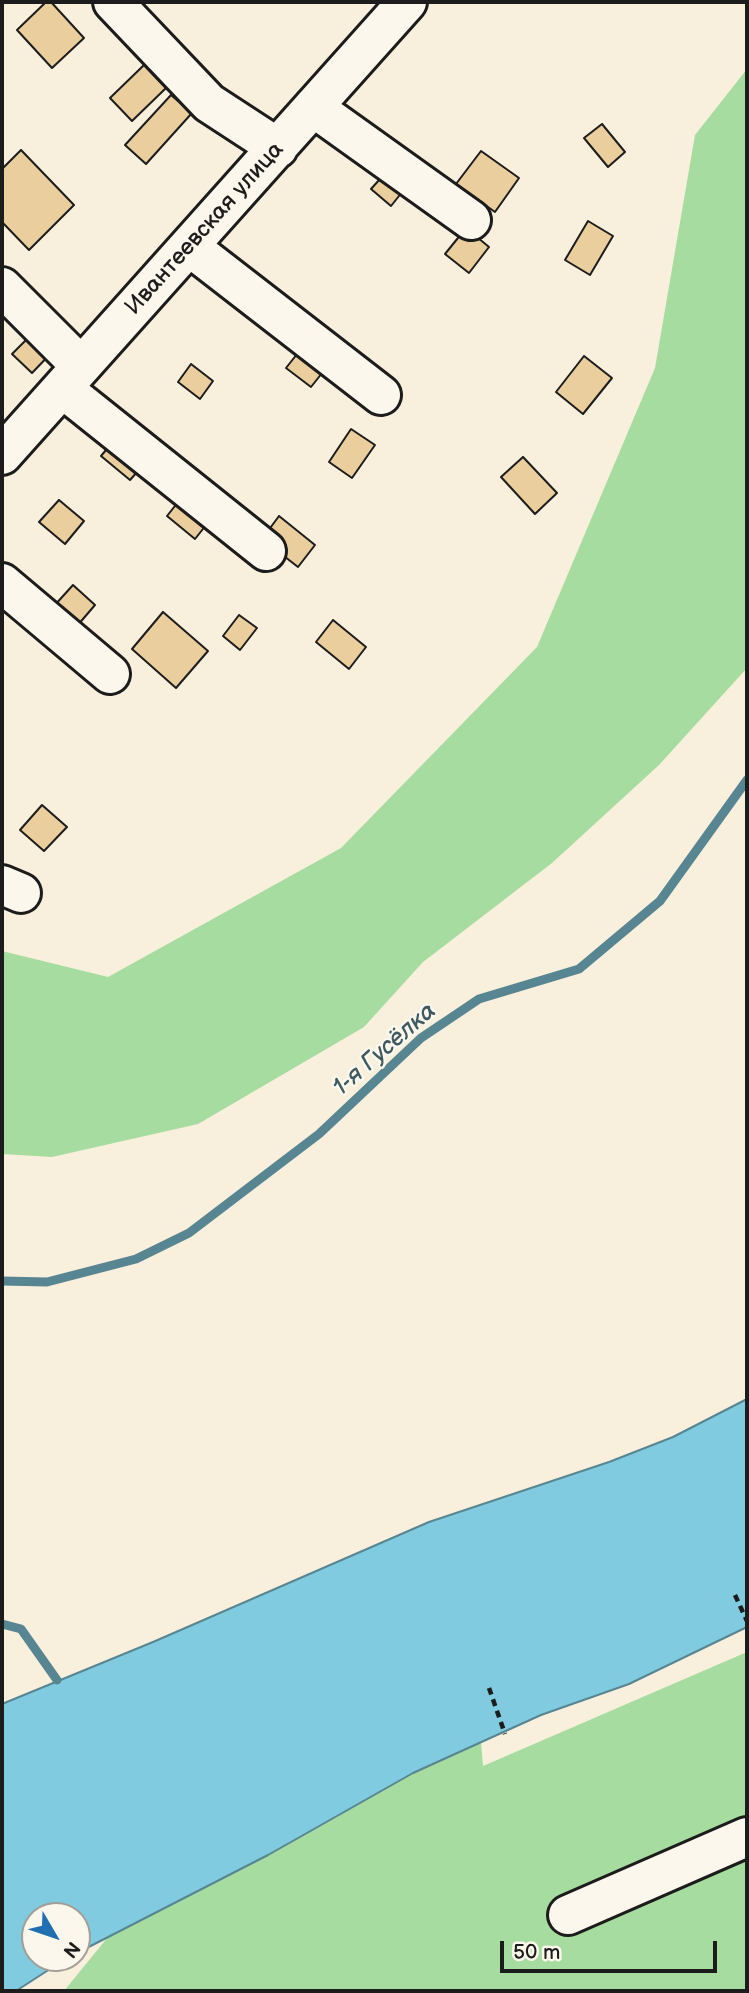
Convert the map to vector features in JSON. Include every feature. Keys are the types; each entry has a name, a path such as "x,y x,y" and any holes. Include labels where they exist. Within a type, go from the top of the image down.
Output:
{"street":[{"path":"113,2 209,103 278,148"},
{"name":"Ивантеевская улица","path":"2,455 407,2"},
{"path":"313,107 471,220"},
{"path":"190,247 381,395"},
{"path":"2,287 71,377 266,551"},
{"path":"2,583 110,674"},
{"path":"568,1915 747,1837"}],"path":[{"path":"735,1595 747,1621"},
{"path":"489,1688 505,1734"}],"green space":[{"path":"747,69 747,668 659,765 552,863 423,962 364,1027 198,1124 52,1157 2,1154 2,951 108,977 341,848 537,647 655,368 695,135"},
{"path":"747,1652 747,1991 64,1991 79,1972 91,1972 91,1958 108,1937 268,1855 413,1773 481,1742 483,1766"}],"water":[{"path":"747,1399 747,1627 629,1684 541,1715 413,1773 268,1855 91,1946 91,1902 21,1902 21,1972 45,1972 16,1991 2,1991 2,1704 153,1642 429,1522 609,1462 673,1437"}],"building":[{"path":"46,2 51,2 84,38 52,68 17,30"},
{"path":"144,65 166,88 132,121 110,98"},
{"path":"171,95 192,113 146,164 125,145"},
{"path":"602,124 625,152 608,167 584,138"},
{"path":"21,150 74,205 29,250 2,222 2,169"},
{"path":"481,151 519,178 495,212 456,184"},
{"path":"388,170 407,186 391,206 371,189"},
{"path":"588,221 613,236 590,275 565,260"},
{"path":"466,228 489,247 469,273 445,254"},
{"path":"36,330 55,349 32,373 12,354"},
{"path":"305,344 330,363 311,387 286,368"},
{"path":"584,356 612,378 583,414 556,392"},
{"path":"191,364 213,381 200,399 178,382"},
{"path":"351,429 375,445 352,478 329,462"},
{"path":"116,438 146,462 130,480 101,456"},
{"path":"523,457 557,493 535,514 501,477"},
{"path":"186,492 214,515 195,539 167,516"},
{"path":"59,500 84,521 65,544 39,522"},
{"path":"279,516 315,545 298,567 262,539"},
{"path":"73,585 95,605 77,626 54,606"},
{"path":"163,612 208,651 176,688 132,649"},
{"path":"239,615 257,628 240,650 223,636"},
{"path":"333,620 366,647 349,669 316,642"},
{"path":"42,805 67,827 44,851 20,830"}],"waterway":[{"name":"1-я Гусёлка","path":"2,1281 47,1282 136,1259 189,1233 319,1134 421,1038 479,999 579,969 660,901 747,780"},
{"name":"1-я Гусёлка","path":"2,1624 21,1629 57,1680"}]}
